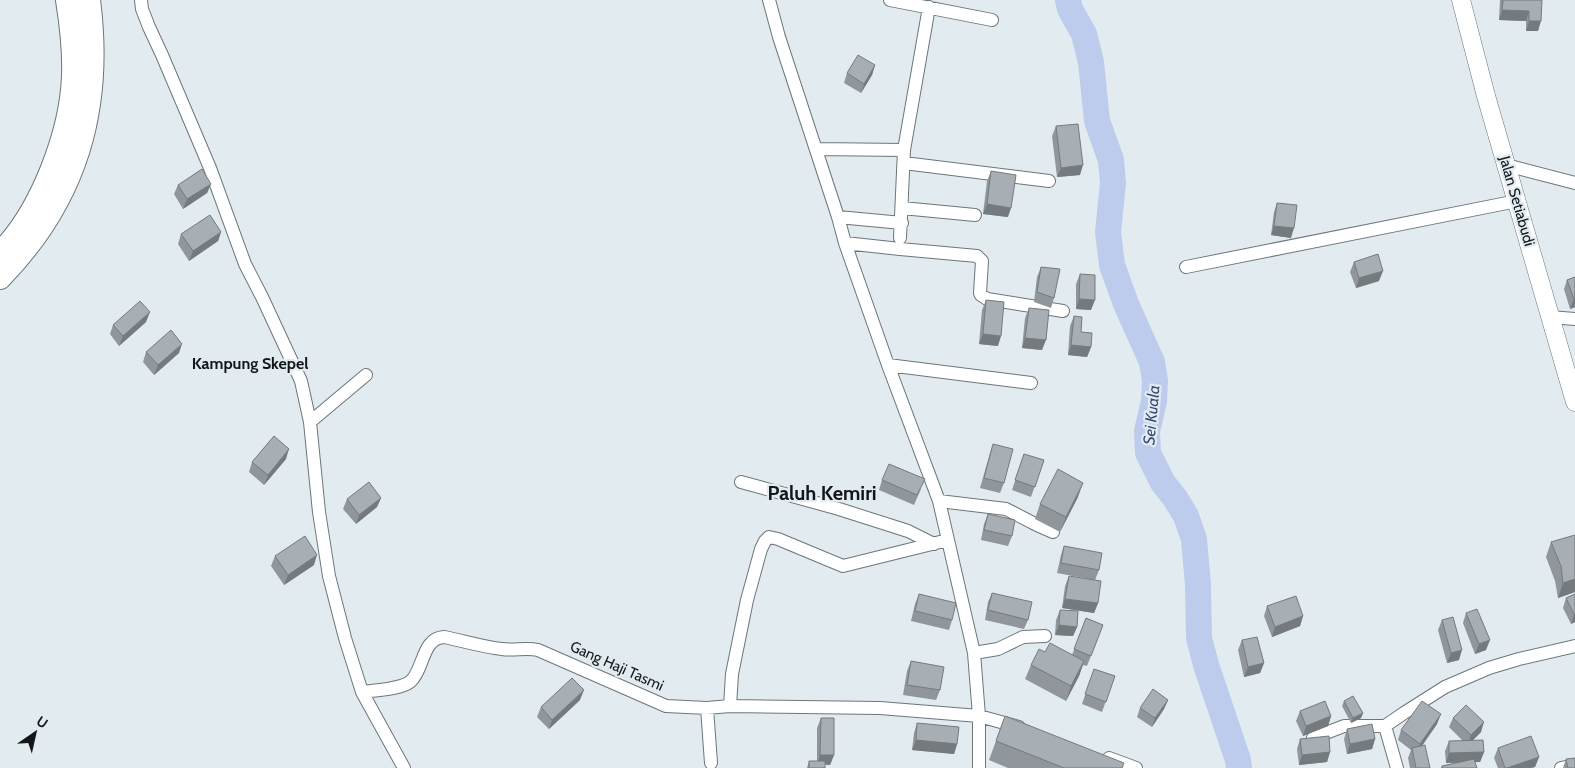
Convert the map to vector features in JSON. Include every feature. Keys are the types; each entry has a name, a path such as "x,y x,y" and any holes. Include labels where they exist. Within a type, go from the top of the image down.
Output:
{"highway":[{"path":"0,253 27,218 44,185 58,151 71,105 73,76 72,32 67,0"},
{"path":"0,278 18,259 42,228 62,193 76,160 88,115 92,85 93,32 89,0"}],"street":[{"path":"141,0 142,9 210,168 245,264 301,381 310,422 319,512 329,576 345,638 362,692 404,768"},
{"path":"769,0 779,37 845,243 939,501 974,653 979,716 979,768"},
{"path":"890,0 992,20"},
{"name":"Jalan Setiabudi","path":"1461,0 1506,166 1575,402"},
{"path":"900,238 904,156 929,7"},
{"path":"816,149 904,156 1049,181"},
{"path":"1506,166 1575,183"},
{"path":"1186,267 1517,201"},
{"path":"902,208 975,215"},
{"path":"838,217 902,223"},
{"path":"845,243 977,256 982,261 981,296 987,299 1063,310"},
{"path":"1550,317 1575,320"},
{"path":"888,365 1031,383"},
{"path":"310,422 366,375"},
{"path":"741,482 908,530 934,544"},
{"path":"939,501 1006,509 1053,532"},
{"path":"730,706 732,674 747,600 761,549 769,537 843,566 948,540"},
{"path":"974,653 998,649 1023,637 1044,636"},
{"name":"Gang Haji Tasmi","path":"362,692 397,687 412,681 432,642 438,637 444,637 483,647 506,650 529,648 538,650 666,706 707,708 730,706 880,708 979,716 1034,731"},
{"path":"1313,738 1344,726 1385,726 1445,688 1489,668 1519,658 1575,646"},
{"path":"707,708 711,763"},
{"path":"1385,726 1397,768"},
{"path":"1097,753 1136,768"},
{"path":"1562,768 1575,765"}],"building":[{"path":"1503,0 1542,0 1541,21 1529,21 1529,11 1502,10"},
{"path":"858,55 875,65 864,84 847,73"},
{"path":"1078,124 1083,165 1061,168 1056,126"},
{"path":"202,169 211,184 187,199 178,185"},
{"path":"991,171 1016,175 1011,208 987,204"},
{"path":"1277,203 1297,205 1294,228 1274,226"},
{"path":"210,215 221,232 193,251 181,234"},
{"path":"1378,254 1383,271 1359,278 1354,262"},
{"path":"1041,267 1060,269 1054,298 1037,292"},
{"path":"1080,274 1095,275 1095,300 1079,299"},
{"path":"1575,277 1575,298 1574,299 1567,280"},
{"path":"986,300 1004,302 1001,336 983,334"},
{"path":"140,301 150,312 123,336 113,325"},
{"path":"1029,308 1049,310 1046,340 1025,338"},
{"path":"1074,316 1082,317 1081,332 1092,333 1091,347 1071,345"},
{"path":"171,330 182,344 158,365 146,352"},
{"path":"274,436 289,449 268,475 252,462"},
{"path":"993,444 1013,449 1004,483 984,478"},
{"path":"1024,454 1044,460 1035,487 1015,480"},
{"path":"889,464 925,479 917,495 882,480"},
{"path":"1058,469 1083,483 1066,517 1040,504"},
{"path":"369,482 381,498 359,515 347,499"},
{"path":"988,514 1015,520 1012,536 984,530"},
{"path":"1575,535 1575,579 1563,583 1561,566 1551,542"},
{"path":"305,536 317,555 288,575 275,556"},
{"path":"1064,546 1102,553 1099,570 1061,563"},
{"path":"1069,576 1101,581 1098,603 1065,599"},
{"path":"992,593 1032,602 1028,620 988,610"},
{"path":"919,594 956,603 952,620 915,611"},
{"path":"1575,594 1575,614 1574,614 1566,598"},
{"path":"1296,596 1303,616 1275,627 1267,606"},
{"path":"1477,609 1490,640 1479,644 1466,613"},
{"path":"1060,610 1078,611 1077,627 1059,625"},
{"path":"1453,617 1462,650 1451,653 1442,620"},
{"path":"1086,618 1103,625 1091,656 1074,649"},
{"path":"1257,637 1264,663 1248,667 1242,640"},
{"path":"1050,643 1084,661 1071,686 1031,665 1039,649 1045,652"},
{"path":"911,661 944,667 940,690 907,685"},
{"path":"1094,669 1115,676 1106,702 1085,694"},
{"path":"572,678 584,690 552,720 541,707"},
{"path":"1153,689 1168,700 1155,718 1140,708"},
{"path":"1353,696 1363,713 1353,718 1344,701"},
{"path":"1325,701 1331,716 1306,726 1300,711"},
{"path":"1422,701 1441,714 1420,744 1401,730"},
{"path":"1466,705 1484,722 1471,735 1453,718"},
{"path":"1005,716 1124,763 1122,768 1064,768 996,741"},
{"path":"821,718 834,718 834,755 820,755"},
{"path":"917,723 959,727 957,744 916,740"},
{"path":"1372,724 1375,739 1350,744 1347,729"},
{"path":"1329,736 1330,752 1302,755 1300,739"},
{"path":"1531,736 1539,757 1505,768 1498,748"},
{"path":"1483,740 1484,752 1449,753 1449,741"},
{"path":"1425,745 1430,768 1416,768 1412,748"},
{"path":"1575,758 1575,768 1568,768 1566,759"},
{"path":"1474,759 1477,768 1442,768 1442,766"},
{"path":"809,761 825,761 825,768 809,768"}],"waterway":[{"name":"Sei Kuala","path":"1068,0 1070,9 1084,34 1091,62 1097,121 1111,160 1113,183 1108,232 1112,265 1126,304 1152,362 1155,381 1154,401 1147,431 1148,453 1163,483 1186,516 1194,539 1198,585 1199,638 1239,768"}],"district":[{"name":"Kampung Skepel","path":"250,363"},
{"name":"Paluh Kemiri","path":"822,493"}]}
